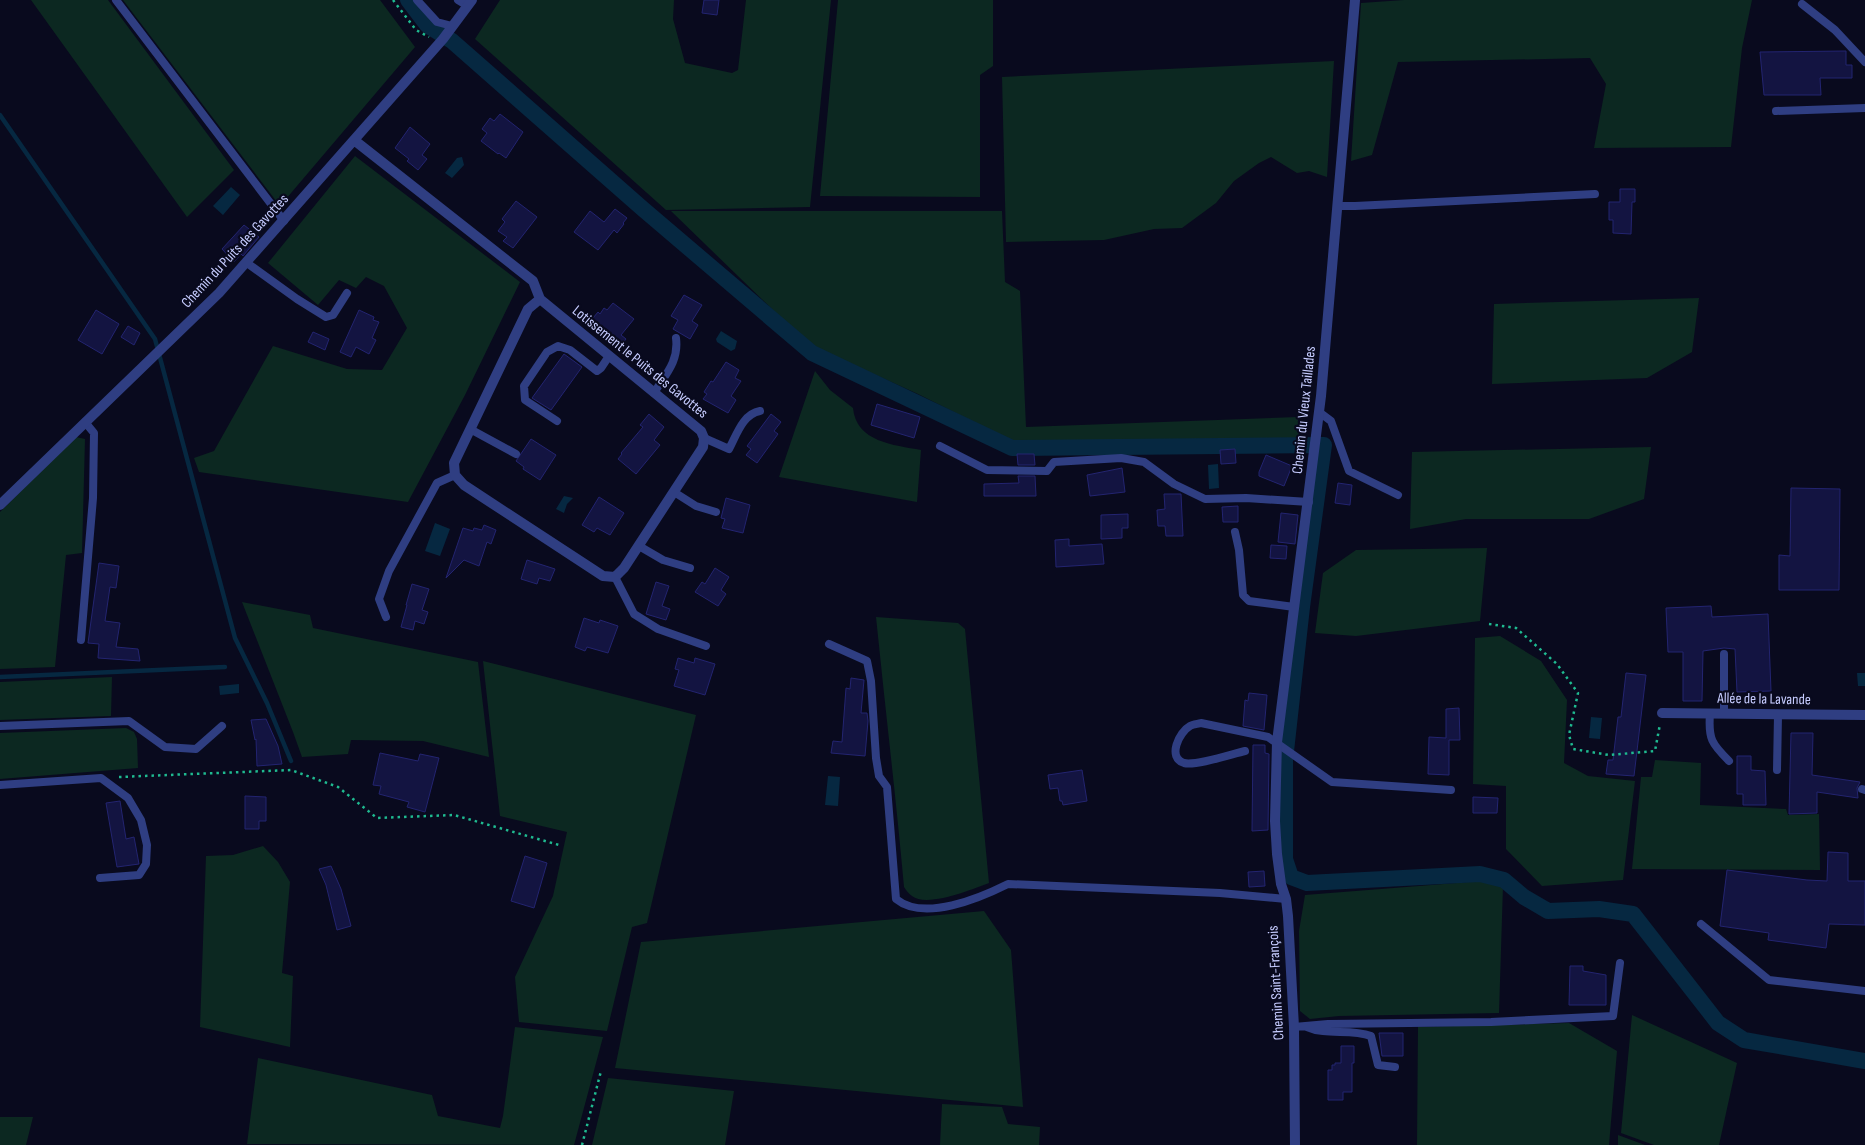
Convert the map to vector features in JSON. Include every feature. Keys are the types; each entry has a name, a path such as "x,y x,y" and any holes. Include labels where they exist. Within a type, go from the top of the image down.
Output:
{"street":[{"name":"Chemin du Vieux Taillades","path":"1275,821 1277,742 1319,412 1355,0"},
{"name":"Chemin du Puits des Gavottes","path":"0,505 212,300 247,263 443,39 470,3"},
{"name":"Lotissement le Puits des Gavottes","path":"354,140 533,281 540,299 701,431 704,438 703,447 639,546 624,568 615,577"},
{"path":"540,299 528,309 470,429 454,463 455,476 464,486 603,576 615,577"},
{"name":"Allée de la Lavande","path":"1662,713 1865,715"},
{"name":"Chemin Saint-François","path":"1275,821 1281,884 1286,899 1288,916 1294,1027 1295,1145"}],"lane":[{"path":"116,0 284,221"},
{"path":"417,0 437,22 452,26"},
{"path":"458,0 470,3"},
{"path":"1802,4 1835,30 1865,62"},
{"path":"1776,111 1865,108"},
{"path":"1338,206 1595,194"},
{"path":"247,263 326,318 333,316 347,293"},
{"path":"654,393 674,362 678,350 676,338"},
{"path":"556,421 525,400 524,386 547,352 558,346 570,350 597,371 609,356"},
{"path":"704,438 729,449 745,419 752,412 760,411"},
{"path":"1319,412 1331,421 1349,471 1398,495"},
{"path":"81,640 93,498 94,433 85,422"},
{"path":"470,429 516,454"},
{"path":"940,446 987,470 1047,471 1054,462 1121,458 1144,462 1174,484 1205,499 1246,498 1309,502"},
{"path":"386,617 379,599 389,571 437,483 455,476"},
{"path":"674,492 696,506 716,512"},
{"path":"1235,532 1239,550 1243,595 1248,601 1294,606"},
{"path":"639,546 663,560 690,568"},
{"path":"615,577 634,614 658,629 706,646"},
{"path":"829,644 867,661 871,681 876,758 879,776 887,787 896,900 905,906 917,908 954,906 982,897 1008,884 1220,893 1286,899"},
{"path":"1724,654 1724,714"},
{"path":"1710,714 1710,735 1713,745 1729,761"},
{"path":"1777,770 1778,715"},
{"path":"0,726 129,721 166,747 196,750 222,726"},
{"path":"1245,751 1192,764 1183,763 1177,757 1175,750 1178,739 1185,730 1191,725 1201,723 1268,736 1332,782 1451,790"},
{"path":"0,784 101,778 128,798 141,820 147,845 146,864 139,875 100,878"},
{"path":"1701,924 1769,980 1865,991"},
{"path":"1294,1027 1328,1024 1490,1022 1613,1016 1620,963"},
{"path":"1306,1026 1318,1032 1361,1032 1371,1036 1378,1065 1395,1067"}],"path":[{"path":"393,0 416,30 433,39 443,39"},
{"path":"1489,624 1516,628 1557,664 1578,693 1569,735 1574,748 1609,755 1655,751 1662,713"},
{"path":"101,778 290,770 338,787 377,818 454,815 559,845"},
{"path":"582,1145 600,1071"}],"green space":[{"path":"31,0 108,0 234,170 187,217"},
{"path":"123,0 380,0 415,47 280,206"},
{"path":"500,0 674,0 673,19 685,63 732,73 738,70 746,0 831,0 810,207 666,210 475,39"},
{"path":"838,0 993,0 993,66 980,75 980,197 820,196"},
{"path":"1404,0 1752,0 1742,48 1731,147 1594,148 1606,84 1590,58 1398,62 1372,155 1351,161 1361,3"},
{"path":"1334,61 1327,177 1309,171 1297,173 1271,157 1234,181 1216,203 1182,228 1154,229 1104,240 1006,242 1002,77"},
{"path":"355,156 520,282 465,395 408,502 199,472 194,458 214,451 273,346 347,369 382,370 407,328 384,286 366,277 356,288 339,280 318,305 268,263"},
{"path":"671,211 1002,211 1005,282 1020,291 1026,427 1298,417 1300,442 1016,443 918,394 809,345"},
{"path":"1699,298 1692,352 1647,378 1492,384 1494,304"},
{"path":"815,371 830,390 853,408 861,428 869,435 888,443 921,450 917,502 779,477"},
{"path":"76,437 85,439 82,553 66,555 55,667 0,669 0,512"},
{"path":"1651,447 1644,499 1589,519 1466,519 1410,529 1412,452"},
{"path":"1487,548 1480,621 1356,636 1315,633 1323,573 1356,550"},
{"path":"242,602 310,615 313,628 478,662 489,757 423,741 351,740 348,754 302,757"},
{"path":"876,617 958,623 965,629 989,883 950,896 928,900 912,896 904,887"},
{"path":"1500,636 1541,661 1567,700 1564,763 1588,776 1635,781 1623,880 1542,886 1506,849 1506,786 1473,784 1475,638"},
{"path":"483,661 696,715 647,923 632,927 607,1031 519,1022 515,977 553,896 567,832 500,816"},
{"path":"112,677 111,716 0,720 0,682"},
{"path":"126,728 134,732 137,739 138,768 0,779 0,733"},
{"path":"1655,760 1701,763 1700,805 1786,809 1788,815 1819,814 1820,870 1632,869 1641,777 1652,777"},
{"path":"263,846 278,862 290,882 282,973 293,976 290,1047 200,1027 206,856 233,855"},
{"path":"1482,881 1503,886 1499,1013 1339,1016 1310,1019 1300,1011 1299,931 1305,895"},
{"path":"984,911 1011,950 1023,1107 615,1068 641,942"},
{"path":"1632,1015 1737,1063 1719,1145 1654,1145 1621,1133"},
{"path":"1569,1023 1617,1051 1609,1145 1417,1145 1418,1027"},
{"path":"515,1027 603,1037 574,1145 247,1144 258,1058 432,1095 438,1116 500,1128"},
{"path":"608,1078 734,1091 725,1145 592,1145"},
{"path":"942,1104 1002,1107 1008,1124 1040,1127 1039,1145 940,1145"},
{"path":"0,1117 33,1117 26,1145 0,1145"},
{"path":"1618,1135 1645,1145 1618,1145"}],"water":[{"path":"462,157 464,165 452,178 445,173 457,158"},
{"path":"231,187 240,195 223,215 213,206"},
{"path":"721,331 737,341 735,349 731,351 717,342 716,339"},
{"path":"1218,464 1219,488 1209,489 1208,465"},
{"path":"564,496 573,498 567,504 564,513 556,509"},
{"path":"435,523 450,529 440,556 425,551"},
{"path":"1857,673 1865,673 1865,686 1858,686"},
{"path":"239,684 239,693 220,695 219,686"},
{"path":"1591,717 1602,718 1600,739 1589,738"},
{"path":"828,776 840,777 838,806 825,805"}],"building":[{"path":"704,0 719,0 717,15 702,13"},
{"path":"1846,51 1846,65 1852,65 1852,78 1820,78 1821,95 1764,95 1760,52"},
{"path":"500,114 523,132 506,158 481,141 487,133 482,129 490,118 494,121"},
{"path":"410,127 430,144 422,155 427,159 418,170 407,161 409,159 395,148"},
{"path":"1620,189 1635,189 1635,202 1632,202 1631,234 1613,233 1613,220 1609,220 1609,202 1620,202"},
{"path":"516,201 537,217 513,248 503,241 507,237 498,231 505,222 502,219"},
{"path":"615,209 627,218 617,233 614,230 598,250 574,232 590,211 604,222"},
{"path":"244,225 259,237 243,256 241,254 234,262 222,249"},
{"path":"684,295 702,305 692,321 698,325 690,339 673,329 678,320 671,316"},
{"path":"613,303 634,319 621,335 626,339 619,348 588,324 598,312 600,314 604,308 607,310"},
{"path":"96,310 119,324 102,354 78,340"},
{"path":"359,310 374,317 373,320 379,322 372,338 376,340 369,354 356,347 351,357 340,352"},
{"path":"128,326 140,333 134,345 121,337"},
{"path":"313,332 329,339 325,350 308,342"},
{"path":"564,354 582,367 551,410 532,398"},
{"path":"726,362 739,370 735,378 741,381 731,396 736,400 728,413 703,399 707,394 704,392"},
{"path":"877,404 920,417 914,438 871,425"},
{"path":"649,414 664,427 654,440 660,445 636,474 618,459 643,427 640,425"},
{"path":"771,414 781,422 774,431 778,434 757,463 746,455 751,449 747,446"},
{"path":"531,439 556,455 540,480 523,469 524,467 516,461"},
{"path":"1235,449 1236,463 1221,464 1220,450"},
{"path":"1017,454 1034,454 1035,465 1018,465"},
{"path":"1266,455 1292,466 1284,486 1259,476"},
{"path":"1122,468 1125,492 1090,496 1087,475"},
{"path":"1018,476 1035,476 1036,496 984,496 984,484 1019,483"},
{"path":"1338,483 1352,485 1350,505 1335,503"},
{"path":"1791,488 1840,489 1839,590 1779,590 1779,555 1790,556"},
{"path":"1164,494 1181,494 1183,536 1166,536 1165,526 1158,526 1157,510 1165,509"},
{"path":"599,497 624,513 610,535 597,528 594,532 582,525"},
{"path":"726,498 750,505 743,533 722,528 725,519 721,518"},
{"path":"1238,506 1238,522 1223,522 1222,507"},
{"path":"1281,513 1298,515 1295,544 1278,542"},
{"path":"1128,514 1128,528 1122,528 1122,538 1101,539 1101,515"},
{"path":"484,525 496,530 491,544 487,542 479,566 464,560 446,578 463,528 473,531 474,528 482,530"},
{"path":"1069,539 1069,546 1102,544 1104,564 1056,567 1055,540"},
{"path":"1271,545 1287,546 1286,559 1270,558"},
{"path":"527,560 555,569 550,581 539,578 537,584 521,579"},
{"path":"99,563 119,566 116,588 110,587 105,621 120,623 116,647 138,649 140,661 98,658 99,644 88,643"},
{"path":"715,568 729,577 721,590 726,594 718,606 695,592 702,582 705,584"},
{"path":"656,582 669,586 662,606 670,609 666,620 646,614"},
{"path":"412,584 429,589 422,610 428,612 424,624 415,621 413,630 401,627"},
{"path":"1711,606 1712,617 1768,614 1771,691 1737,692 1735,649 1724,648 1703,651 1702,701 1683,701 1683,652 1668,652 1666,608"},
{"path":"584,618 599,623 600,620 618,626 608,653 587,647 585,651 575,647"},
{"path":"678,658 694,663 695,658 715,664 705,695 674,686 679,670 675,669"},
{"path":"1626,673 1646,675 1634,776 1606,774 1608,760 1613,760 1618,717 1621,717"},
{"path":"851,678 864,680 861,713 867,713 868,721 865,756 831,753 833,741 842,742 846,688 850,689"},
{"path":"1249,693 1267,695 1264,730 1243,726 1245,700 1248,701"},
{"path":"1459,708 1460,740 1449,740 1449,775 1428,774 1429,737 1446,738 1446,709"},
{"path":"266,719 278,746 282,764 257,766 256,739 251,720"},
{"path":"1791,733 1813,733 1812,775 1860,782 1857,788 1858,798 1817,792 1817,813 1789,814"},
{"path":"1253,745 1265,745 1265,753 1269,754 1268,830 1252,831"},
{"path":"380,753 418,761 420,754 439,758 425,812 407,807 409,802 379,794 381,786 373,785"},
{"path":"1737,756 1751,756 1751,770 1765,771 1766,805 1743,805 1743,794 1737,794"},
{"path":"1082,770 1087,801 1063,805 1062,801 1060,801 1058,788 1050,789 1048,775"},
{"path":"245,796 266,797 266,821 259,821 259,829 245,829"},
{"path":"1473,797 1498,798 1497,813 1473,813"},
{"path":"120,801 126,839 134,837 139,864 117,867 106,803"},
{"path":"1828,852 1848,853 1848,881 1865,881 1865,925 1829,924 1826,948 1768,940 1769,933 1720,926 1727,870 1827,881"},
{"path":"525,856 547,863 534,908 511,901"},
{"path":"331,866 341,889 351,926 337,930 326,885 319,869"},
{"path":"1264,871 1265,886 1249,887 1248,872"},
{"path":"1570,966 1583,966 1583,971 1606,975 1606,1005 1569,1005"},
{"path":"1379,1033 1403,1033 1403,1056 1382,1056"},
{"path":"1341,1046 1354,1046 1352,1092 1343,1092 1343,1100 1328,1100 1328,1070 1332,1070 1332,1065 1335,1065 1335,1063 1341,1063"}],"waterway":[{"path":"408,0 427,25 452,41 643,209 812,353 1012,448 1324,445 1302,607 1285,760 1285,859 1291,877 1307,883 1480,874 1504,880 1524,897 1548,911 1599,909 1633,914 1718,1023 1744,1040 1865,1061"},
{"path":"0,115 155,339 235,638 267,703 291,761"},
{"path":"0,677 225,667"}]}
